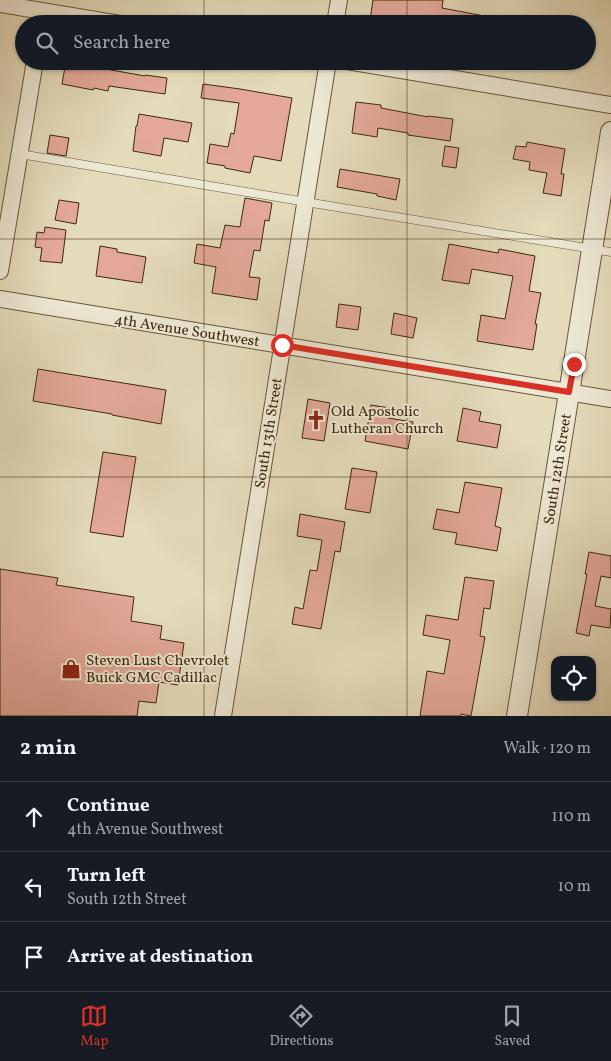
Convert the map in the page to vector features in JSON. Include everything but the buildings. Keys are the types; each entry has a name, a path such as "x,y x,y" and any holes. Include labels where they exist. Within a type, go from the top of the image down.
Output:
{"street":[{"path":"336,15 339,0"},
{"path":"0,4 62,15"},
{"path":"0,271 34,70"},
{"name":"South 13th Street","path":"223,716 327,70"},
{"path":"401,70 611,105"},
{"name":"South 12th Street","path":"517,716 569,392 602,250 611,132"},
{"name":"4th Avenue Southwest","path":"0,299 611,399"}],"lane":[{"path":"20,154 602,250"}],"place":[{"name":"Old Apostolic Lutheran Church","path":"316,420"},
{"name":"Steven Lust Chevrolet Buick GMC Cadillac","path":"71,669"}],"route":[{"path":"282,345 569,392 574,364"}]}
